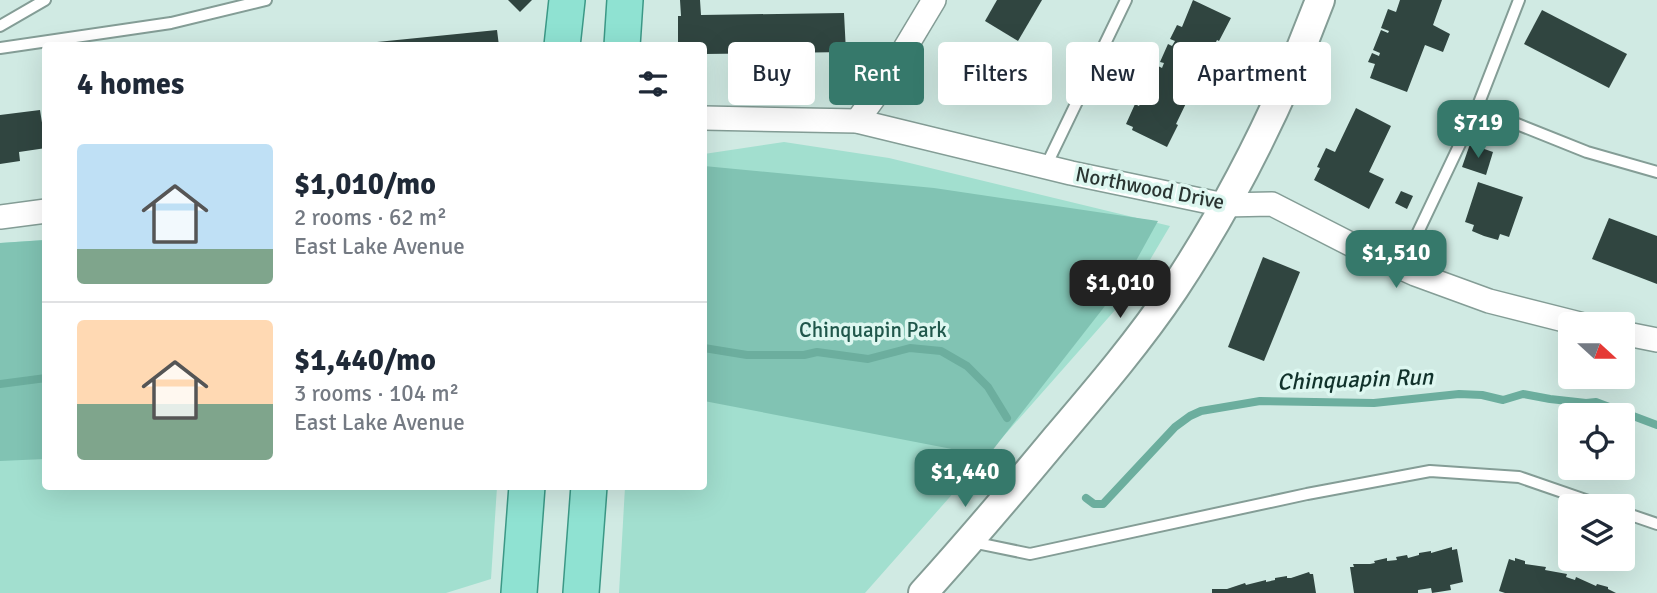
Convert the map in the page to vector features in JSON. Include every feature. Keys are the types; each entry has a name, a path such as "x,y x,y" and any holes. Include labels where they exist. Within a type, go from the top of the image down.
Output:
{"main road":[{"path":"562,42 567,0"},
{"path":"622,42 625,0"},
{"path":"519,593 527,490"},
{"path":"582,593 589,490"}],"street":[{"path":"857,121 883,85 934,0"},
{"path":"923,593 969,542 1132,346 1174,289 1224,205 1282,92 1320,0"},
{"name":"Northwood Drive","path":"707,118 857,121 1224,205 1272,204 1401,268 1489,301 1558,318"},
{"path":"0,217 42,212"},
{"path":"1635,336 1657,340"}],"lane":[{"path":"0,26 45,0"},
{"path":"0,48 171,23 266,0"},
{"path":"1046,166 1126,0"},
{"path":"1401,268 1476,108 1519,0"},
{"path":"1476,108 1587,152 1657,172"},
{"path":"969,542 1030,554 1307,494 1430,471 1519,477 1568,494"},
{"path":"1635,516 1657,524"}],"green space":[{"name":"Chinquapin Park","path":"784,142 889,158 1170,226 1131,292 865,593 619,593 625,490 707,490 707,154"},
{"name":"Chinquapin Park","path":"707,166 934,188 1158,221 1126,279 988,456 707,402"},
{"path":"42,240 42,490 497,490 491,579 446,593 0,593 0,243"},
{"path":"42,240 42,459 0,461 0,243"}],"building":[{"path":"508,0 532,0 520,12"},
{"path":"680,0 700,0 701,15 844,13 845,42 829,42 829,52 815,52 815,42 728,42 728,54 707,54 707,42 678,42 678,16 681,16"},
{"path":"997,0 1042,0 1018,41 985,21"},
{"path":"1193,0 1231,18 1216,42 1174,42 1170,39 1177,25 1182,27"},
{"path":"1400,0 1442,0 1433,25 1450,34 1443,52 1425,45 1407,92 1370,78 1375,64 1368,62 1372,53 1379,56 1380,53 1373,50 1381,30 1388,33 1389,31 1381,28 1388,9 1396,12"},
{"path":"1542,10 1627,54 1609,88 1524,44"},
{"path":"497,30 498,42 377,42"},
{"path":"1168,44 1172,46 1173,105 1185,105 1167,147 1132,130 1133,127 1126,124 1135,105 1159,105 1159,66 1162,68 1164,63 1160,62"},
{"path":"1356,108 1391,126 1369,172 1384,179 1369,209 1314,180 1326,148 1335,152"},
{"path":"40,110 42,149 19,152 20,161 0,164 0,115"},
{"path":"1470,144 1493,152 1486,175 1462,167"},
{"path":"1478,182 1523,197 1509,237 1500,234 1498,240 1484,236 1472,231 1474,225 1465,222"},
{"path":"1401,191 1413,196 1407,209 1395,203"},
{"path":"1609,218 1657,236 1657,284 1592,259"},
{"path":"1263,257 1300,272 1264,361 1228,347"},
{"path":"1452,547 1452,550 1457,549 1463,582 1450,585 1451,590 1432,593 1431,588 1418,590 1418,593 1354,593 1350,567 1354,567 1353,564 1370,564 1387,558 1387,561 1397,560 1396,557 1407,555 1408,558 1419,553 1431,553"},
{"path":"1515,558 1525,561 1525,564 1567,574 1566,577 1575,580 1576,577 1596,586 1608,587 1616,593 1499,591 1509,559 1515,561"},
{"path":"1309,572 1313,574 1316,593 1212,593 1212,589 1227,589 1287,576 1291,578"}],"waterway":[{"name":"Chinquapin Run","path":"707,348 747,355 804,355 817,352 868,359 910,348 941,351 967,366 988,387 1007,418"},
{"name":"Chinquapin Run","path":"0,384 42,379"},
{"name":"Chinquapin Run","path":"1086,498 1094,504 1103,504 1175,427 1190,416 1201,411 1260,401 1374,403 1459,394 1482,395 1503,400 1523,394 1596,402 1657,425"}]}
